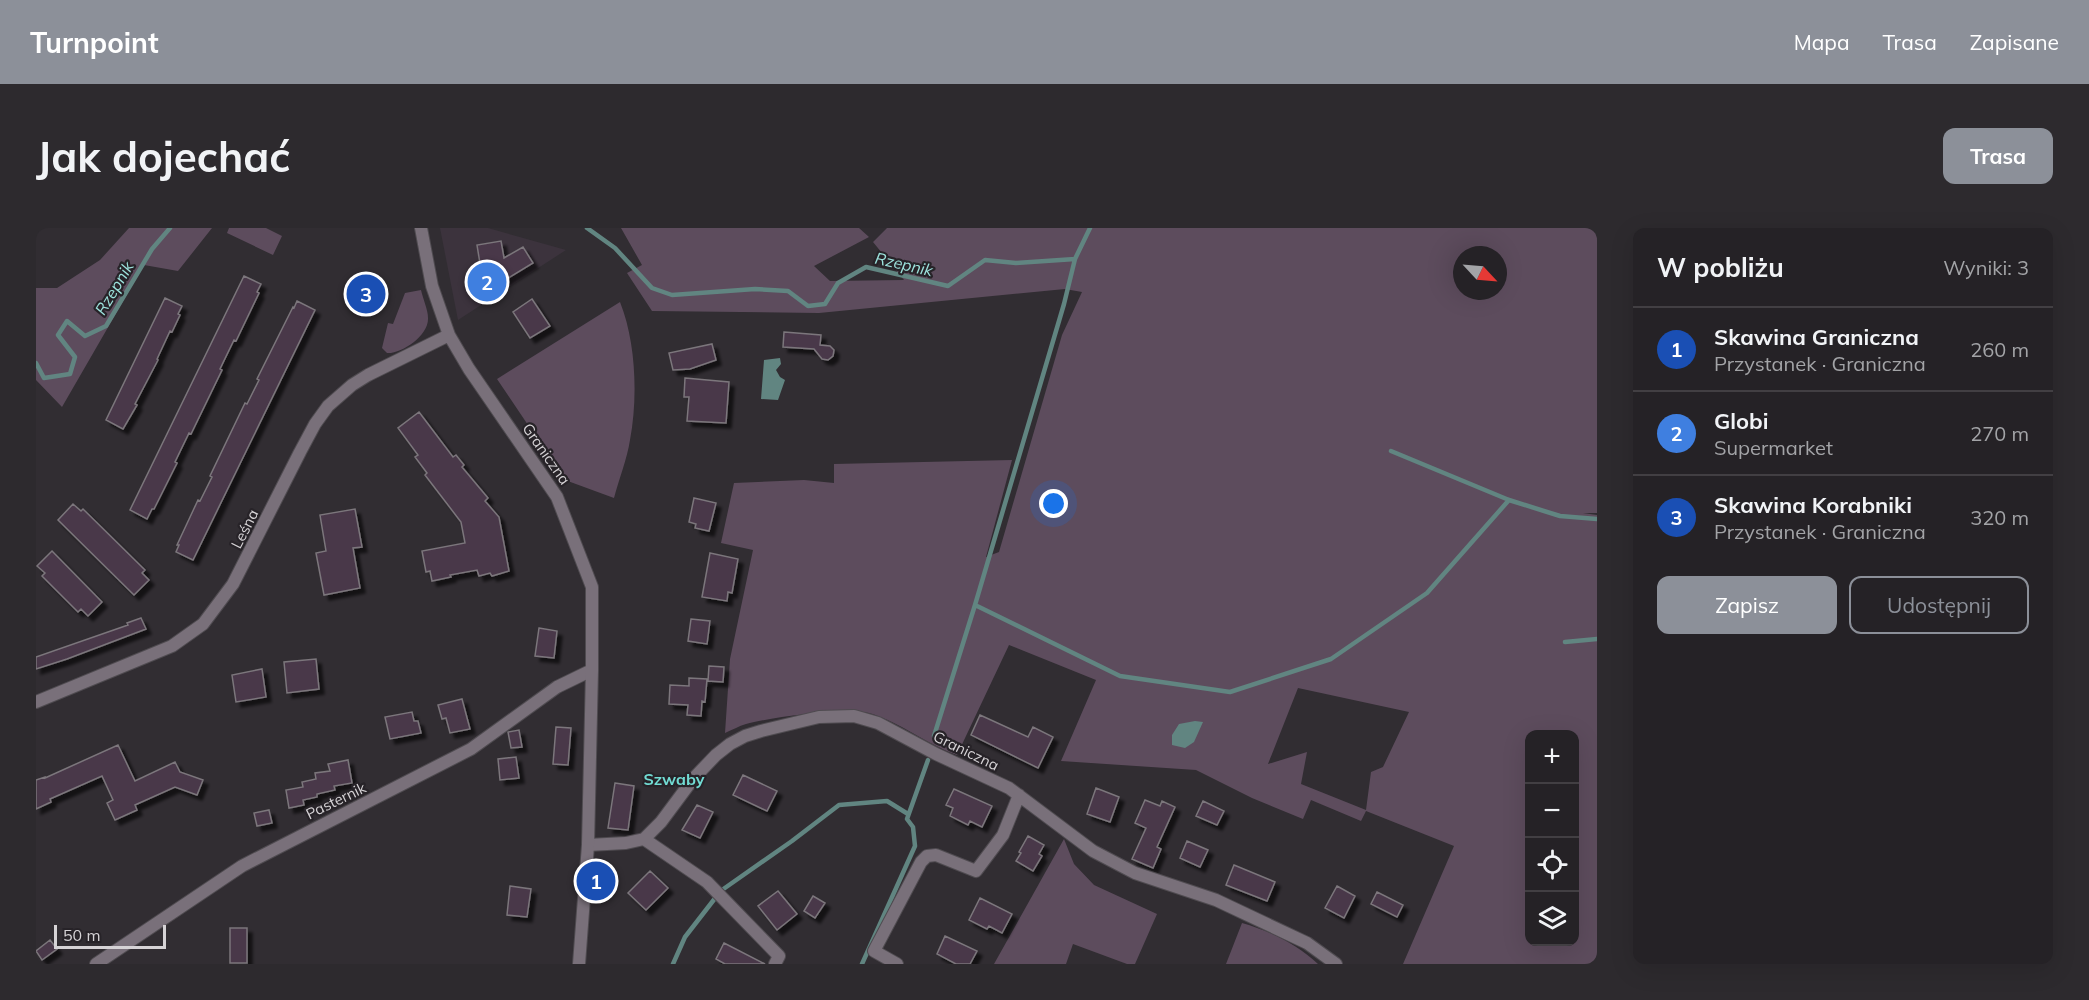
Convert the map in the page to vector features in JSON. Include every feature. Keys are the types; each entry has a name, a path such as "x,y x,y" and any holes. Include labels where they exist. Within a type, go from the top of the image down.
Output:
{"street":[{"name":"Graniczna","path":"422,234 432,286 449,335 469,369 557,497 592,587 588,845 579,964"},
{"name":"Leśna","path":"36,702 172,646 203,624 233,584 300,452 328,406 352,385 368,375 449,335"},
{"name":"Pasternik","path":"96,964 242,866 471,749 557,687 592,670"},
{"name":"Graniczna","path":"644,839 661,822 693,779 730,744 761,731 819,717 854,716 878,723 1019,795 1093,851 1135,873 1216,900 1307,943 1336,964"},
{"path":"897,964 874,951 921,862 927,856 936,855 976,871 1003,835 1019,795"},
{"path":"588,845 626,843 644,839 694,872 719,893 779,956 776,964"}],"shaded area":[{"path":"129,228 212,228 178,271 144,265 62,407 36,380 36,288 57,288 100,260"},
{"path":"229,228 266,228 282,236 273,255 227,233"},
{"path":"440,228 488,228 566,250 458,320"},
{"path":"621,228 859,228 869,237 814,266 830,281 904,280 873,242 887,228 1597,228 1597,513 1583,513 1597,515 1597,964 1403,964 1454,846 1366,811 1361,821 1311,800 1303,819 1252,798 1196,770 1061,761 1096,680 1009,645 957,755 880,717 858,711 773,718 746,724 725,733 730,659 753,550 721,543 734,483 804,480 834,483 834,464 1012,460 986,557 999,552 1062,335 1082,292 1065,289 819,313 652,311 627,273 642,265","holes":["1298,688 1409,712 1383,767 1371,772 1366,810 1301,784 1307,752 1268,764"]},
{"path":"421,290 428,315 424,331 407,347 387,353 382,348 388,323 393,324 405,293"},
{"path":"620,302 629,334 635,388 629,447 614,498 565,480 497,379"},
{"path":"780,358 781,364 776,370 785,380 778,400 761,399 764,360"},
{"path":"1203,722 1194,742 1185,748 1172,745 1172,735 1179,724"},
{"path":"1064,839 1074,864 1094,885 1157,914 1135,964 1127,964 1073,944 1066,964 994,964"},
{"path":"1242,923 1283,939 1318,964 1226,964"}],"building":[{"path":"501,241 504,258 523,247 533,263 487,291 479,278 482,276 477,245"},
{"path":"244,276 261,284 257,292 259,293 220,369 222,370 191,434 189,433 175,462 177,463 147,519 130,510"},
{"path":"165,298 182,306 178,314 180,315 123,429 106,420"},
{"path":"532,299 550,326 530,338 513,312"},
{"path":"297,301 315,310 193,560 176,552 179,545 177,545"},
{"path":"784,332 821,335 820,345 830,346 834,350 833,356 828,360 822,359 814,349 783,347"},
{"path":"712,344 716,360 690,369 673,370 669,353"},
{"path":"685,378 729,382 726,423 687,421 689,397 684,397"},
{"path":"419,412 453,457 456,455 464,465 462,467 488,498 485,501 499,517 509,571 492,576 490,573 479,576 477,570 432,581 430,571 426,572 422,551 465,543 461,522 425,475 427,473 415,457 418,455 398,428"},
{"path":"694,498 716,503 709,531 695,528 696,524 689,522"},
{"path":"73,504 81,511 83,509 145,570 142,573 149,580 134,595 58,520"},
{"path":"355,509 362,547 353,548 360,588 324,595 316,553 326,551 320,515"},
{"path":"52,551 102,602 88,616 81,609 78,612 42,576 45,573 37,566"},
{"path":"710,553 738,559 732,593 728,592 727,601 702,597"},
{"path":"141,618 146,629 36,669 36,657 128,625 127,623"},
{"path":"691,619 710,621 707,644 688,641"},
{"path":"539,628 557,631 554,658 535,656"},
{"path":"316,659 319,689 287,693 284,662"},
{"path":"709,666 724,667 723,682 708,681"},
{"path":"262,669 266,697 236,702 232,675"},
{"path":"689,678 707,679 701,716 687,715 688,705 669,704 670,685 689,686"},
{"path":"462,699 470,729 450,733 446,718 442,719 438,705"},
{"path":"412,712 414,721 418,721 421,733 390,739 385,717"},
{"path":"980,715 1028,737 1033,727 1053,737 1038,768 971,735"},
{"path":"556,727 571,728 568,765 553,764"},
{"path":"519,730 522,747 511,748 508,732"},
{"path":"118,745 135,781 175,762 180,772 203,780 197,795 175,787 135,805 137,810 115,820 107,803 113,800 102,776 50,799 51,802 36,809 36,780"},
{"path":"516,757 519,778 500,780 498,759"},
{"path":"348,760 352,783 334,786 335,790 317,794 317,797 303,800 304,805 289,808 286,790 303,787 302,782 316,779 315,773 330,771 328,764"},
{"path":"743,775 777,791 767,811 733,795"},
{"path":"615,783 634,786 628,830 608,828"},
{"path":"1096,788 1119,797 1110,822 1087,814"},
{"path":"954,789 992,806 982,827 970,821 968,825 950,816 953,808 946,805"},
{"path":"1145,800 1160,806 1162,801 1175,807 1157,847 1161,849 1153,868 1132,859 1146,828 1135,823"},
{"path":"1203,801 1224,811 1217,825 1196,816"},
{"path":"697,805 713,812 700,838 682,830"},
{"path":"269,810 272,823 257,826 254,813"},
{"path":"1028,836 1044,845 1039,854 1042,856 1033,871 1016,861"},
{"path":"1187,841 1208,850 1200,867 1180,858"},
{"path":"1234,865 1275,882 1267,901 1226,885"},
{"path":"650,871 668,888 646,910 628,893"},
{"path":"510,886 531,889 527,917 507,915"},
{"path":"1337,886 1355,896 1344,918 1325,908"},
{"path":"778,891 797,914 777,930 758,906"},
{"path":"1377,892 1403,905 1397,917 1371,904"},
{"path":"813,896 825,903 815,918 804,911"},
{"path":"980,898 1012,914 1002,933 969,920"},
{"path":"230,928 247,928 247,963 230,963"},
{"path":"945,936 977,951 970,964 956,964 937,954"},
{"path":"50,940 57,949 42,960 36,951"},
{"path":"724,943 765,964 725,964 716,959"}],"waterway":[{"name":"Rzepnik","path":"36,363 44,378 70,374 75,357 58,335 67,321 85,336 106,326 152,249 170,228"},
{"name":"Rzepnik","path":"587,228 615,248 652,288 672,295 755,289 788,291 808,306 825,304 838,283 866,267 948,286 985,260 1016,263 1075,259 1090,228"},
{"path":"934,736 1064,304 1075,259"},
{"path":"1391,451 1509,500 1560,516 1597,519"},
{"path":"975,605 1120,676 1230,692 1331,659 1427,593 1509,500"},
{"path":"1565,642 1597,639"},
{"path":"862,964 915,846 913,827 907,819 928,760"},
{"path":"722,890 839,805 887,801 908,814"},
{"path":"673,964 685,937 716,897"}],"place":[{"name":"Globi","path":"487,282"},
{"name":"Skawina Korabniki","path":"366,294"},
{"name":"Skawina Graniczna","path":"596,881"}],"district":[{"name":"Szwaby","path":"674,779"}]}
